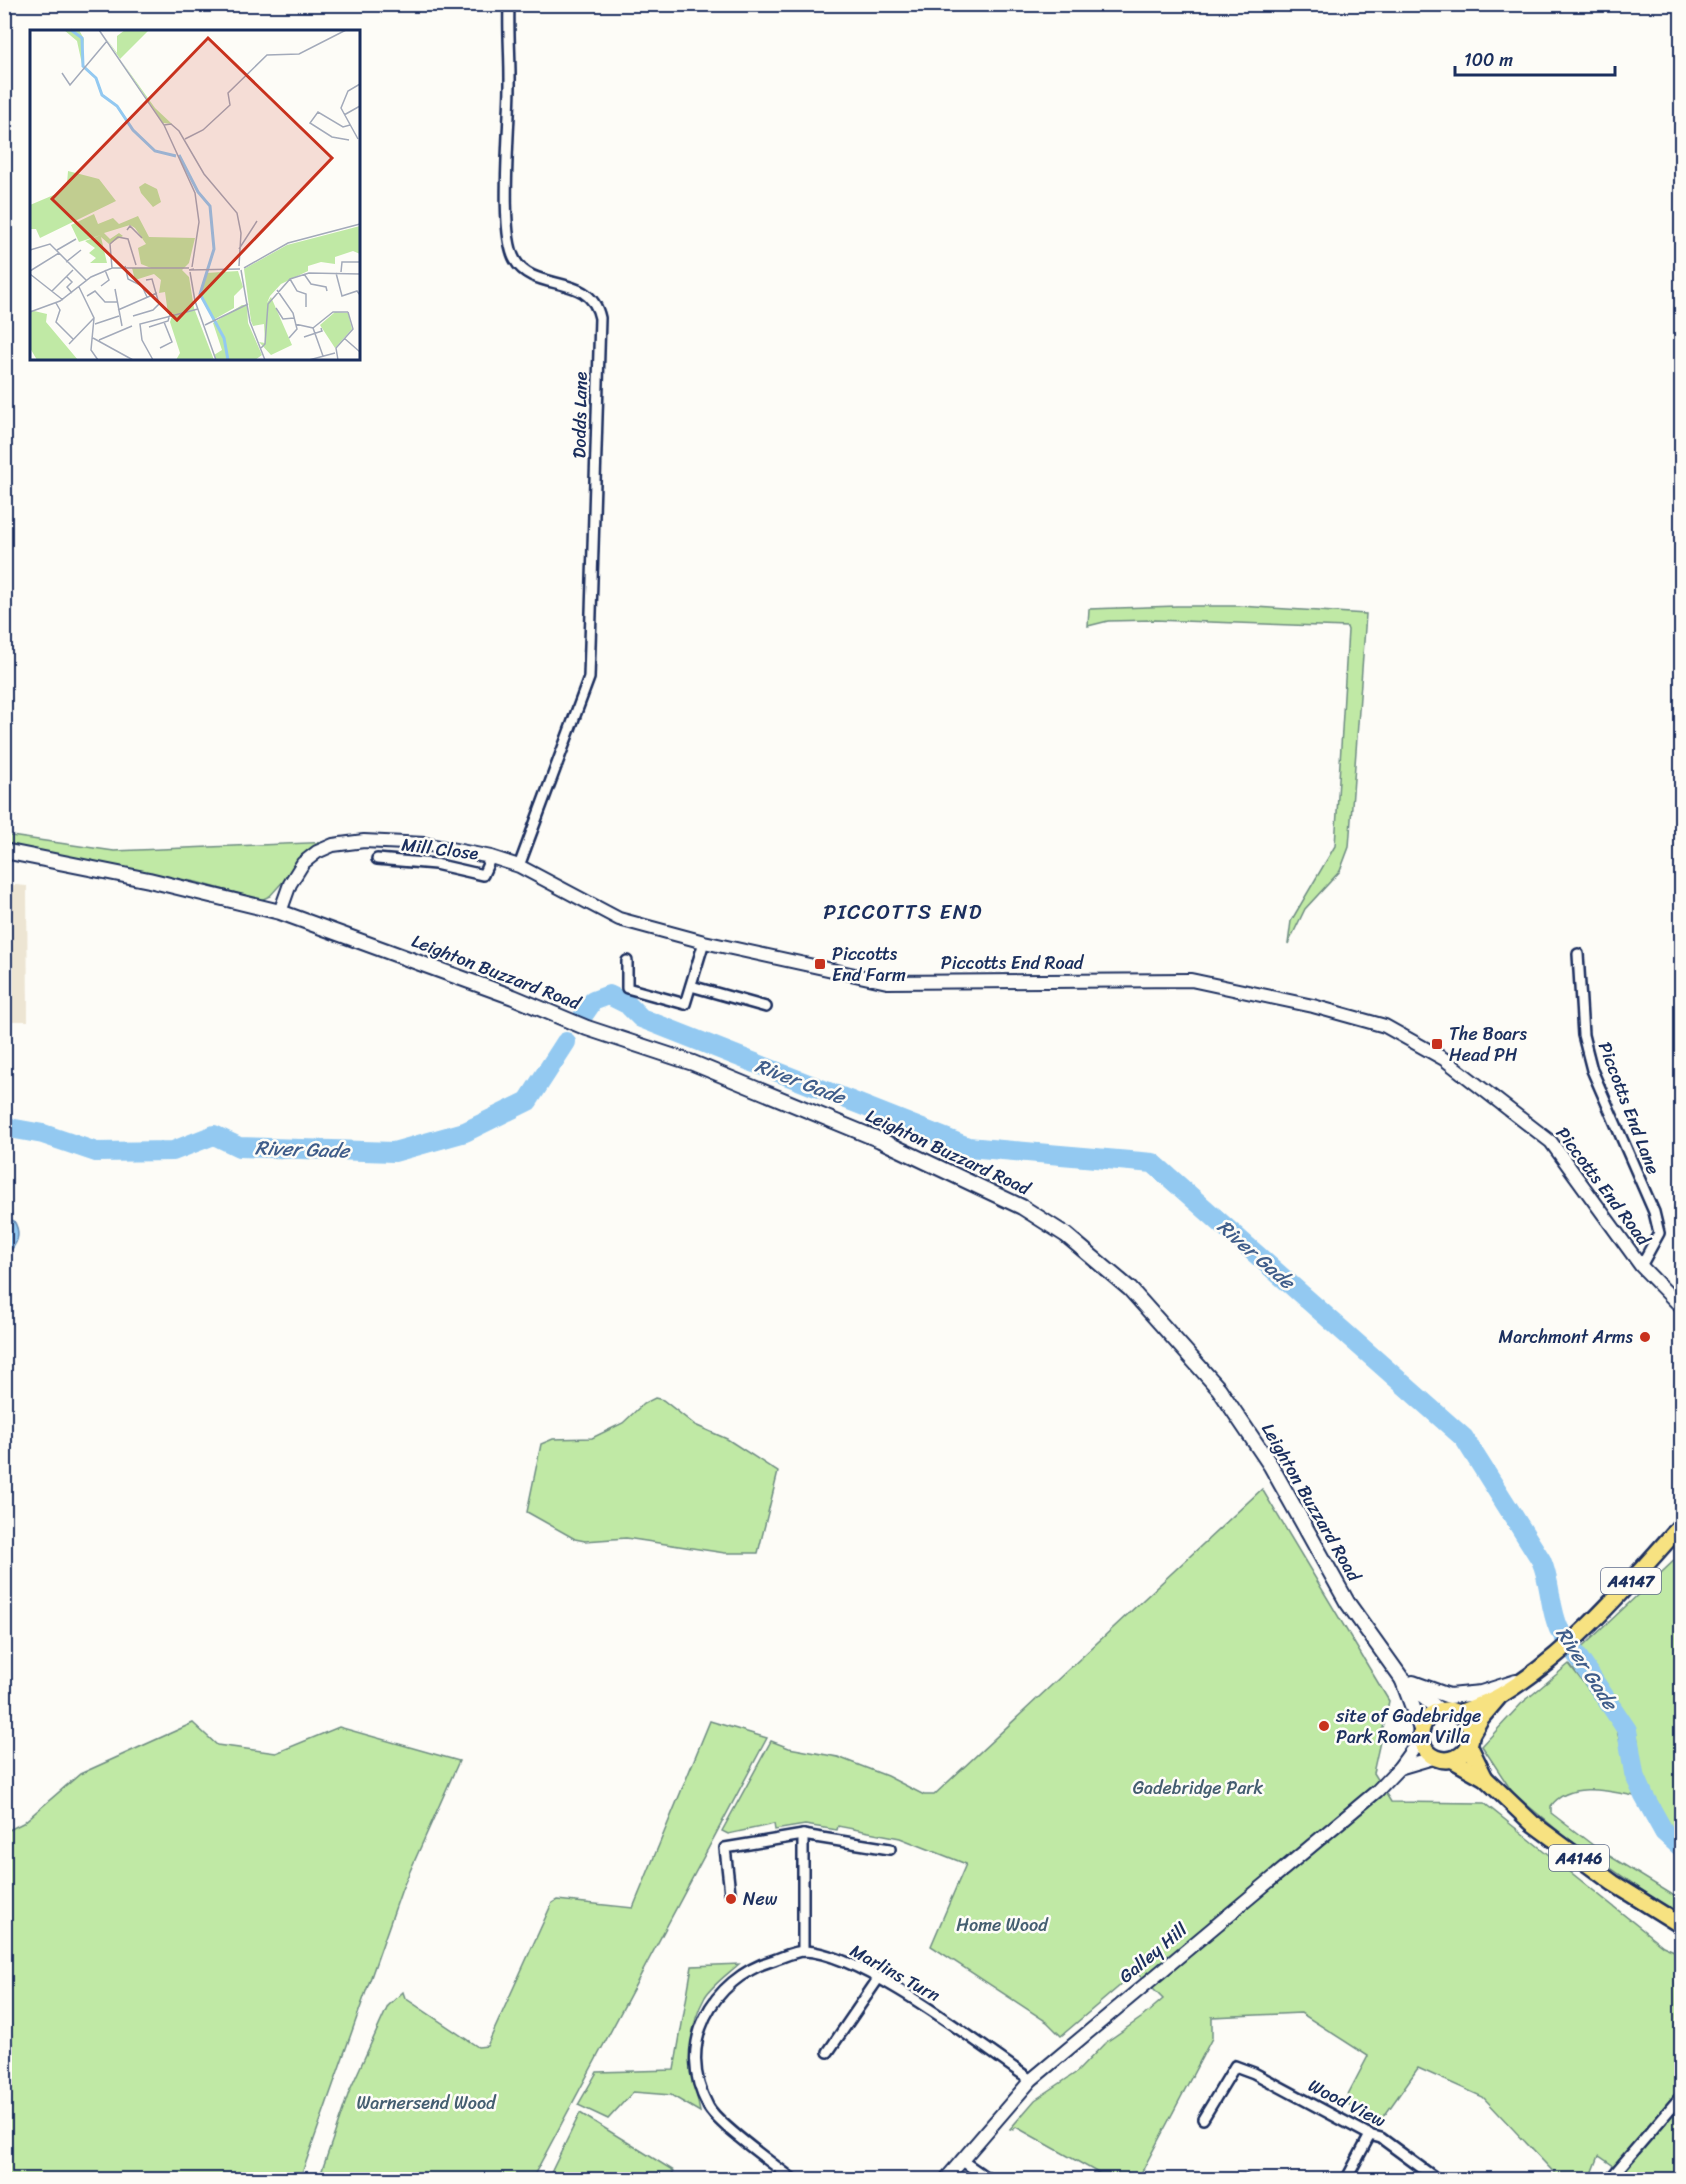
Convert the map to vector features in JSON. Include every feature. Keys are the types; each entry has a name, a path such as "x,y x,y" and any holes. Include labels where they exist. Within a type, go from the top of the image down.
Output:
{"main road":[{"name":"Leighton Buzzard Road","path":"4,851 139,877 279,912 513,998 586,1028 716,1072 952,1172 1022,1207 1066,1235 1130,1289 1219,1389 1271,1466 1347,1602 1402,1679 1439,1710"},
{"name":"A4147","path":"1458,1713 1500,1696 1548,1660 1641,1571 1682,1524"},
{"name":"Leighton Buzzard Road","path":"1402,1679 1420,1734"},
{"path":"1402,1679 1449,1696 1481,1693 1521,1681"},
{"name":"A4147","path":"1470,1740 1481,1718 1500,1696"},
{"path":"1439,1710 1458,1713 1465,1719 1470,1740 1462,1755 1453,1760 1433,1758 1423,1748 1420,1734 1425,1720 1439,1710"},
{"name":"A4146","path":"1470,1740 1485,1778"},
{"name":"A4146","path":"1453,1760 1485,1778 1532,1823 1613,1884 1682,1926"}],"street":[{"name":"Dodds Lane","path":"509,4 507,192 511,249 515,260 530,274 585,292 598,305 600,318 590,678 519,866"},
{"name":"Piccotts End Road","path":"279,912 290,884 303,863 333,844 364,841 425,844 490,857 519,866 619,919 704,942 887,982 1191,980 1313,1006 1385,1026 1444,1059 1551,1142 1641,1266 1682,1308"},
{"name":"Mill Close","path":"377,859 435,864 483,875 490,857"},
{"path":"627,961 627,988 685,1004 704,942"},
{"name":"Piccotts End Lane","path":"1578,954 1583,1035 1592,1070 1654,1212 1659,1233 1641,1266"},
{"path":"691,986 766,1007"},
{"name":"Galley Hill","path":"945,2180 1031,2080 1377,1791 1399,1768 1420,1734"},
{"name":"Galley Hill","path":"1399,1768 1433,1758"},
{"path":"730,1893 725,1848 803,1835 890,1849"},
{"path":"794,2180 708,2108 696,2075 696,2035 714,1999 753,1966 803,1951 803,1835"},
{"name":"Marlins Turn","path":"803,1951 848,1962 920,2004 1031,2080"},
{"path":"828,2052 847,2029 878,1980"},
{"name":"Wood View","path":"1203,2119 1235,2066 1370,2135 1381,2138 1438,2180"},
{"path":"1609,2180 1682,2094"},
{"path":"1346,2180 1370,2135"},
{"path":"961,2160 990,2180"},
{"path":"1204,2180 1245,2180"}],"shaded area":[{"path":"4,884 27,886 28,1021 5,1021"}],"green space":[{"path":"1240,606 1366,614 1349,847 1340,871 1305,909 1288,944 1291,921 1335,846 1348,630 1347,627 1154,620 1108,621 1088,626 1089,609"},
{"path":"4,835 114,851 332,842 296,867 270,896 261,900 196,882 5,845"},
{"path":"655,1398 663,1400 695,1425 727,1439 778,1472 758,1553 725,1553 626,1538 585,1541 575,1539 527,1512 541,1444 553,1439 592,1438 623,1423 643,1404"},
{"name":"Gadebridge Park","path":"1262,1489 1389,1701 1373,1773 1391,1802 1484,1803 1663,1946 1681,1954 1681,2179 1613,2179 1618,2169 1599,2156 1590,2179 1560,2179 1483,2097 1418,2068 1380,2122 1344,2102 1368,2056 1301,2013 1212,2017 1212,2038 1138,2179 1109,2179 1016,2127 1013,2130 1010,2129 1035,2100 1077,2072 1105,2043 1141,2018 1163,1999 1136,1972 1061,2036 1047,2022 931,1946 966,1864 900,1838 838,1826 837,1830 805,1825 775,1830 774,1824 728,1834 722,1831 771,1741 789,1748 838,1757 887,1776 924,1795 934,1795"},
{"path":"1681,1554 1681,1842 1656,1811 1642,1776 1637,1735 1630,1721 1577,1653 1572,1657"},
{"path":"1569,1664 1609,1716 1617,1731 1635,1796 1602,1790 1568,1793 1551,1806 1551,1813 1598,1849 1681,1900 1681,1917 1563,1835 1513,1793 1482,1746 1521,1704"},
{"name":"Warnersend Wood","path":"710,1721 767,1738 532,2179 319,2179 349,2092 388,2006 403,1992 405,1998 478,2047 487,2046 552,1903 557,1900 633,1908"},
{"path":"193,1723 217,1745 276,1753 339,1727 459,1761 402,1889 300,2179 5,2179 5,1832 23,1823 80,1774"},
{"path":"739,1964 705,1997 694,2026 691,2054 700,2112 671,2095 633,2092 608,2119 578,2105 597,2072 674,2070 692,1966"},
{"path":"580,2113 674,2171 668,2179 548,2179"}],"water":[{"path":"4,1218 14,1221 17,1228 17,1240 11,1250 5,1250"}],"waterway":[{"name":"River Gade","path":"584,1014 593,1001 609,995 627,1004 641,1018 968,1147 1153,1163 1464,1438 1541,1560 1559,1629 1627,1730 1634,1773 1644,1796 1664,1832 1682,1848"},
{"name":"River Gade","path":"4,1127 43,1134 96,1152 173,1151 214,1135 239,1147 394,1152 465,1132 528,1101 566,1042"}],"place":[{"name":"Piccotts End Farm","path":"820,964"},
{"name":"The Boars Head PH","path":"1437,1044"},
{"name":"Marchmont Arms","path":"1645,1337"},
{"name":"site of Gadebridge Park Roman Villa","path":"1324,1726"},
{"name":"New","path":"731,1899"}],"district":[{"name":"PICCOTTS END","path":"903,912"}],"park label":[{"name":"Home Wood","path":"1002,1925"}]}
